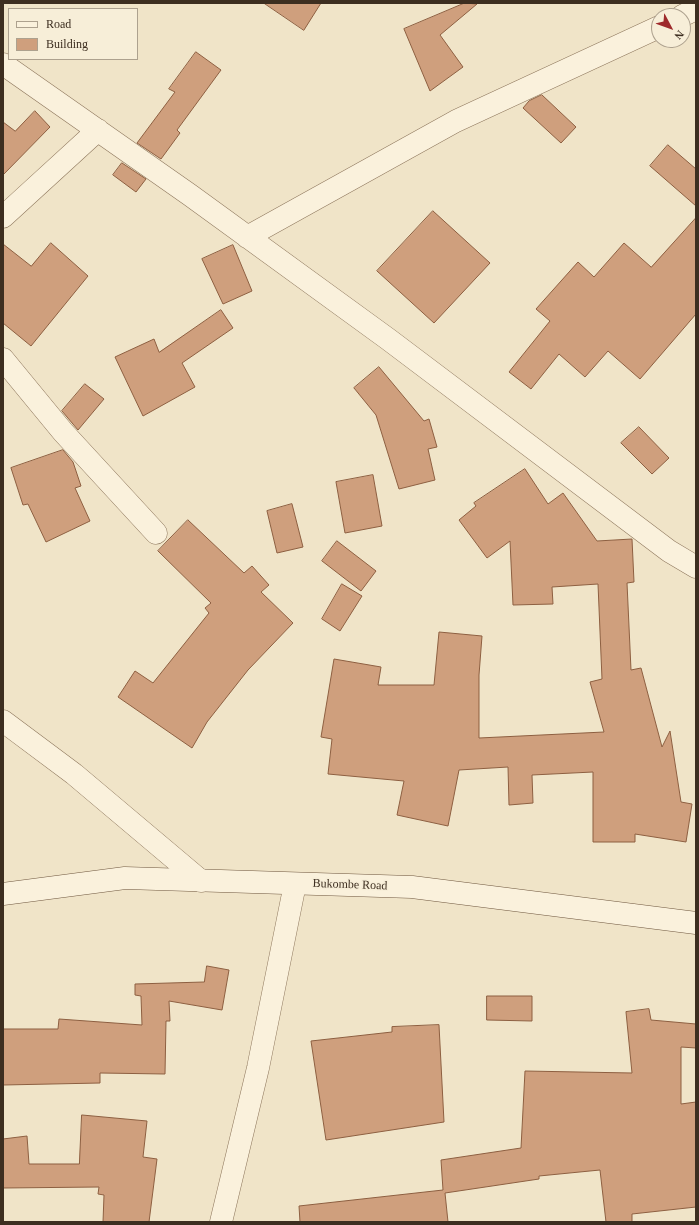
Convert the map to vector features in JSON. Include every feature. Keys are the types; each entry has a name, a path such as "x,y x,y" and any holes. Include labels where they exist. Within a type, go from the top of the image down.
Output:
{"street":[{"path":"247,237 456,121 651,31"},
{"path":"3,64 98,130 388,339 670,551 696,567"},
{"path":"3,217 98,130"},
{"path":"3,359 63,432 156,533"},
{"path":"3,721 74,774 201,881"},
{"name":"Bukombe Road","path":"3,894 125,878 412,887 696,922"},
{"path":"221,1222 258,1068 295,884"}],"building":[{"path":"264,3 321,3 304,30"},
{"path":"465,3 477,4 440,35 463,67 430,91 404,29"},
{"path":"196,52 221,70 177,130 180,133 161,159 137,143 175,92 169,89"},
{"path":"542,95 576,127 561,143 523,108 529,101"},
{"path":"35,111 50,127 3,175 3,122 15,131"},
{"path":"668,145 696,169 696,206 650,166"},
{"path":"122,163 146,179 136,192 113,175"},
{"path":"433,211 490,263 434,323 377,271"},
{"path":"696,218 696,314 640,379 608,351 585,377 559,354 531,389 509,372 550,321 536,309 578,262 594,277 624,243 651,267"},
{"path":"51,243 88,276 31,346 3,323 3,244 31,266"},
{"path":"233,245 252,291 223,304 202,259"},
{"path":"221,310 233,328 182,363 195,387 143,416 115,357 154,339 159,352"},
{"path":"379,367 424,421 429,419 437,447 428,449 435,480 399,489 376,415 354,388"},
{"path":"85,384 104,399 78,430 62,411"},
{"path":"639,427 669,458 652,474 621,443"},
{"path":"63,450 73,462 81,486 75,488 90,521 46,542 28,504 23,505 11,468"},
{"path":"525,469 548,504 563,493 597,541 632,539 634,582 627,583 631,670 641,668 662,747 670,731 681,802 692,804 686,842 635,834 635,842 593,842 593,772 532,775 533,803 509,805 508,767 459,770 448,826 397,815 404,781 328,774 332,739 321,737 334,659 381,667 378,685 434,685 439,632 482,636 479,675 479,738 604,732 590,682 602,679 598,584 552,587 553,604 513,605 510,541 487,558 459,520 476,506 474,503"},
{"path":"373,475 382,526 345,533 336,482"},
{"path":"292,504 303,547 277,553 267,511"},
{"path":"188,520 244,573 252,566 269,585 261,592 293,623 248,670 207,722 192,748 118,697 135,671 153,683 209,613 205,608 211,603 158,551"},
{"path":"337,541 376,571 361,591 322,561"},
{"path":"342,584 362,596 340,631 322,619"},
{"path":"207,966 229,970 222,1010 169,1001 170,1021 166,1021 165,1074 100,1073 100,1083 3,1085 3,1029 58,1029 59,1019 142,1025 141,996 135,995 135,984 204,982"},
{"path":"487,996 532,996 532,1021 487,1020"},
{"path":"649,1009 651,1020 696,1024 696,1048 681,1047 681,1104 696,1102 696,1207 632,1214 632,1222 606,1222 600,1170 539,1176 539,1179 445,1193 448,1222 300,1222 299,1206 443,1190 441,1160 521,1148 525,1071 632,1073 626,1012"},
{"path":"439,1025 444,1122 326,1140 311,1041 392,1032 392,1027"},
{"path":"82,1115 147,1121 143,1157 157,1159 149,1222 103,1222 104,1195 98,1194 99,1187 3,1188 3,1139 27,1136 29,1164 79,1164"}]}
